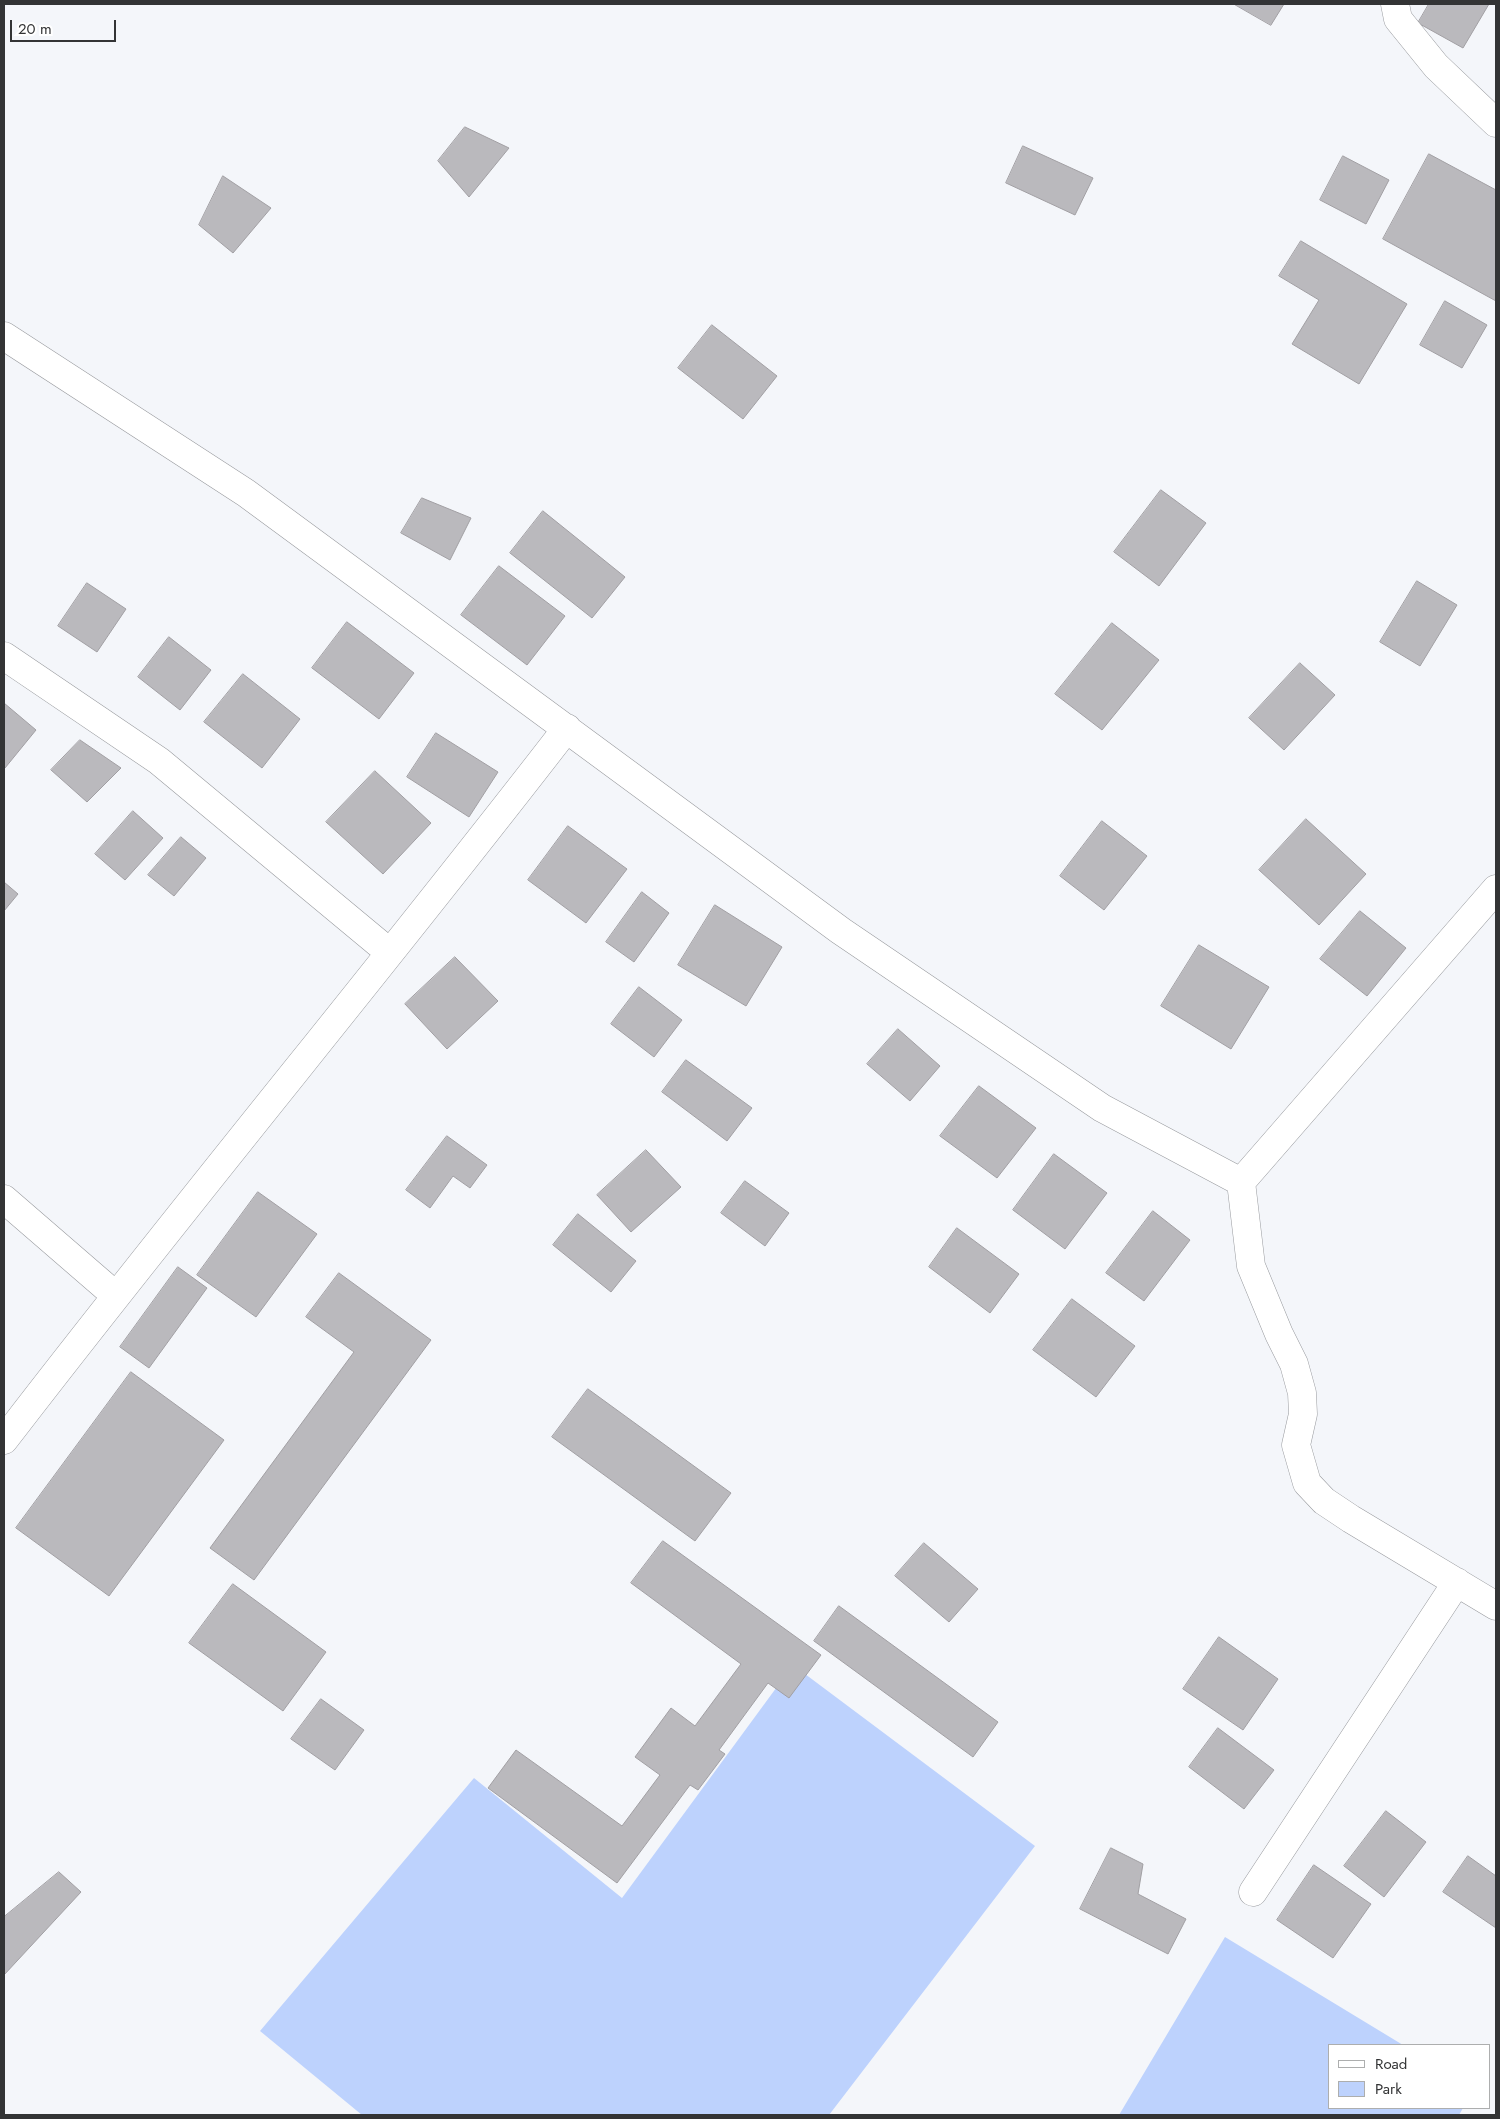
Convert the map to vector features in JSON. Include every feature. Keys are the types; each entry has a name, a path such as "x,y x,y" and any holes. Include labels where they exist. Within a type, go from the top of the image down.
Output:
{"street":[{"path":"1395,4 1398,19 1436,66 1496,123"},
{"path":"4,336 246,493 841,931 1102,1108 1241,1182"},
{"path":"4,656 159,761 389,952"},
{"path":"4,1440 115,1295 490,828 567,728"},
{"path":"1496,889 1241,1182 1251,1266 1279,1334 1294,1364 1302,1392 1303,1414 1296,1445 1307,1483 1324,1501 1351,1519 1496,1606"},
{"path":"4,1200 115,1295"},
{"path":"1252,1892 1458,1582"}],"green space":[{"path":"793,1665 1035,1846 829,2115 362,2115 260,2031 474,1778 622,1898"},
{"path":"1225,1937 1401,2044 1328,2044 1328,2109 1462,2109 1459,2115 1119,2115"}],"building":[{"path":"1234,4 1284,4 1271,25"},
{"path":"1429,4 1489,4 1463,48 1418,23"},
{"path":"465,127 509,148 469,197 438,161"},
{"path":"1023,146 1093,178 1075,215 1006,183"},
{"path":"1429,154 1496,190 1496,301 1383,239"},
{"path":"1343,156 1389,180 1366,224 1320,200"},
{"path":"223,176 271,208 233,253 199,225"},
{"path":"1301,241 1407,304 1359,384 1292,344 1319,300 1279,276"},
{"path":"1445,301 1487,325 1462,368 1420,345"},
{"path":"712,325 777,376 743,419 678,368"},
{"path":"1161,490 1206,523 1159,586 1114,552"},
{"path":"422,498 471,518 450,560 401,533"},
{"path":"543,511 625,577 592,618 510,553"},
{"path":"499,566 565,616 527,665 461,615"},
{"path":"1417,581 1457,605 1420,666 1380,642"},
{"path":"87,583 126,609 97,652 58,626"},
{"path":"347,622 414,673 379,719 312,668"},
{"path":"1112,623 1159,660 1102,730 1055,694"},
{"path":"169,637 211,670 180,710 138,677"},
{"path":"1300,663 1335,695 1284,750 1249,718"},
{"path":"243,674 300,719 262,768 204,722"},
{"path":"4,703 36,730 5,768 4,767"},
{"path":"436,733 498,772 469,817 407,777"},
{"path":"80,740 121,768 87,802 51,770"},
{"path":"375,771 431,823 383,874 326,822"},
{"path":"133,811 163,838 125,880 95,854"},
{"path":"1306,819 1366,874 1319,925 1259,870"},
{"path":"1102,821 1147,856 1104,910 1060,876"},
{"path":"568,826 627,869 586,923 528,880"},
{"path":"181,837 206,858 174,896 148,875"},
{"path":"4,882 18,894 4,911"},
{"path":"642,892 669,913 634,962 606,942"},
{"path":"715,905 782,947 746,1006 678,965"},
{"path":"1360,911 1406,948 1367,996 1320,959"},
{"path":"1199,945 1269,987 1231,1049 1161,1006"},
{"path":"455,957 498,1001 447,1049 405,1004"},
{"path":"639,987 682,1020 654,1057 611,1024"},
{"path":"898,1029 940,1066 910,1101 867,1064"},
{"path":"686,1060 752,1108 727,1141 662,1092"},
{"path":"979,1086 1036,1128 997,1178 940,1136"},
{"path":"447,1136 487,1165 470,1188 453,1176 430,1208 406,1190"},
{"path":"646,1150 681,1187 631,1232 597,1195"},
{"path":"1054,1154 1107,1193 1065,1249 1013,1210"},
{"path":"745,1181 789,1213 765,1246 721,1213"},
{"path":"258,1192 317,1234 256,1317 197,1275"},
{"path":"1153,1211 1190,1240 1144,1301 1106,1273"},
{"path":"578,1214 636,1261 611,1292 553,1245"},
{"path":"957,1228 1019,1274 990,1313 929,1267"},
{"path":"178,1267 207,1288 149,1368 120,1347"},
{"path":"339,1273 431,1340 254,1580 210,1548 354,1352 306,1317"},
{"path":"1072,1299 1135,1346 1096,1397 1033,1350"},
{"path":"131,1372 224,1440 109,1596 16,1528"},
{"path":"588,1389 731,1493 695,1541 552,1437"},
{"path":"663,1541 821,1655 789,1698 768,1683 719,1750 725,1754 698,1790 690,1785 617,1883 488,1788 516,1750 622,1826 660,1775 635,1757 671,1708 695,1726 741,1664 631,1583"},
{"path":"924,1543 978,1589 949,1622 895,1576"},
{"path":"233,1584 326,1652 283,1711 189,1643"},
{"path":"839,1606 998,1722 973,1757 814,1641"},
{"path":"1219,1637 1278,1679 1243,1730 1183,1689"},
{"path":"321,1699 364,1730 335,1770 291,1739"},
{"path":"1218,1728 1274,1770 1244,1809 1189,1767"},
{"path":"1386,1811 1426,1842 1384,1897 1344,1866"},
{"path":"1111,1848 1143,1864 1138,1894 1186,1919 1168,1954 1080,1909"},
{"path":"1468,1856 1496,1876 1496,1928 1443,1892"},
{"path":"1314,1865 1371,1904 1333,1958 1277,1920"},
{"path":"59,1872 81,1892 4,1975 4,1917"}]}
